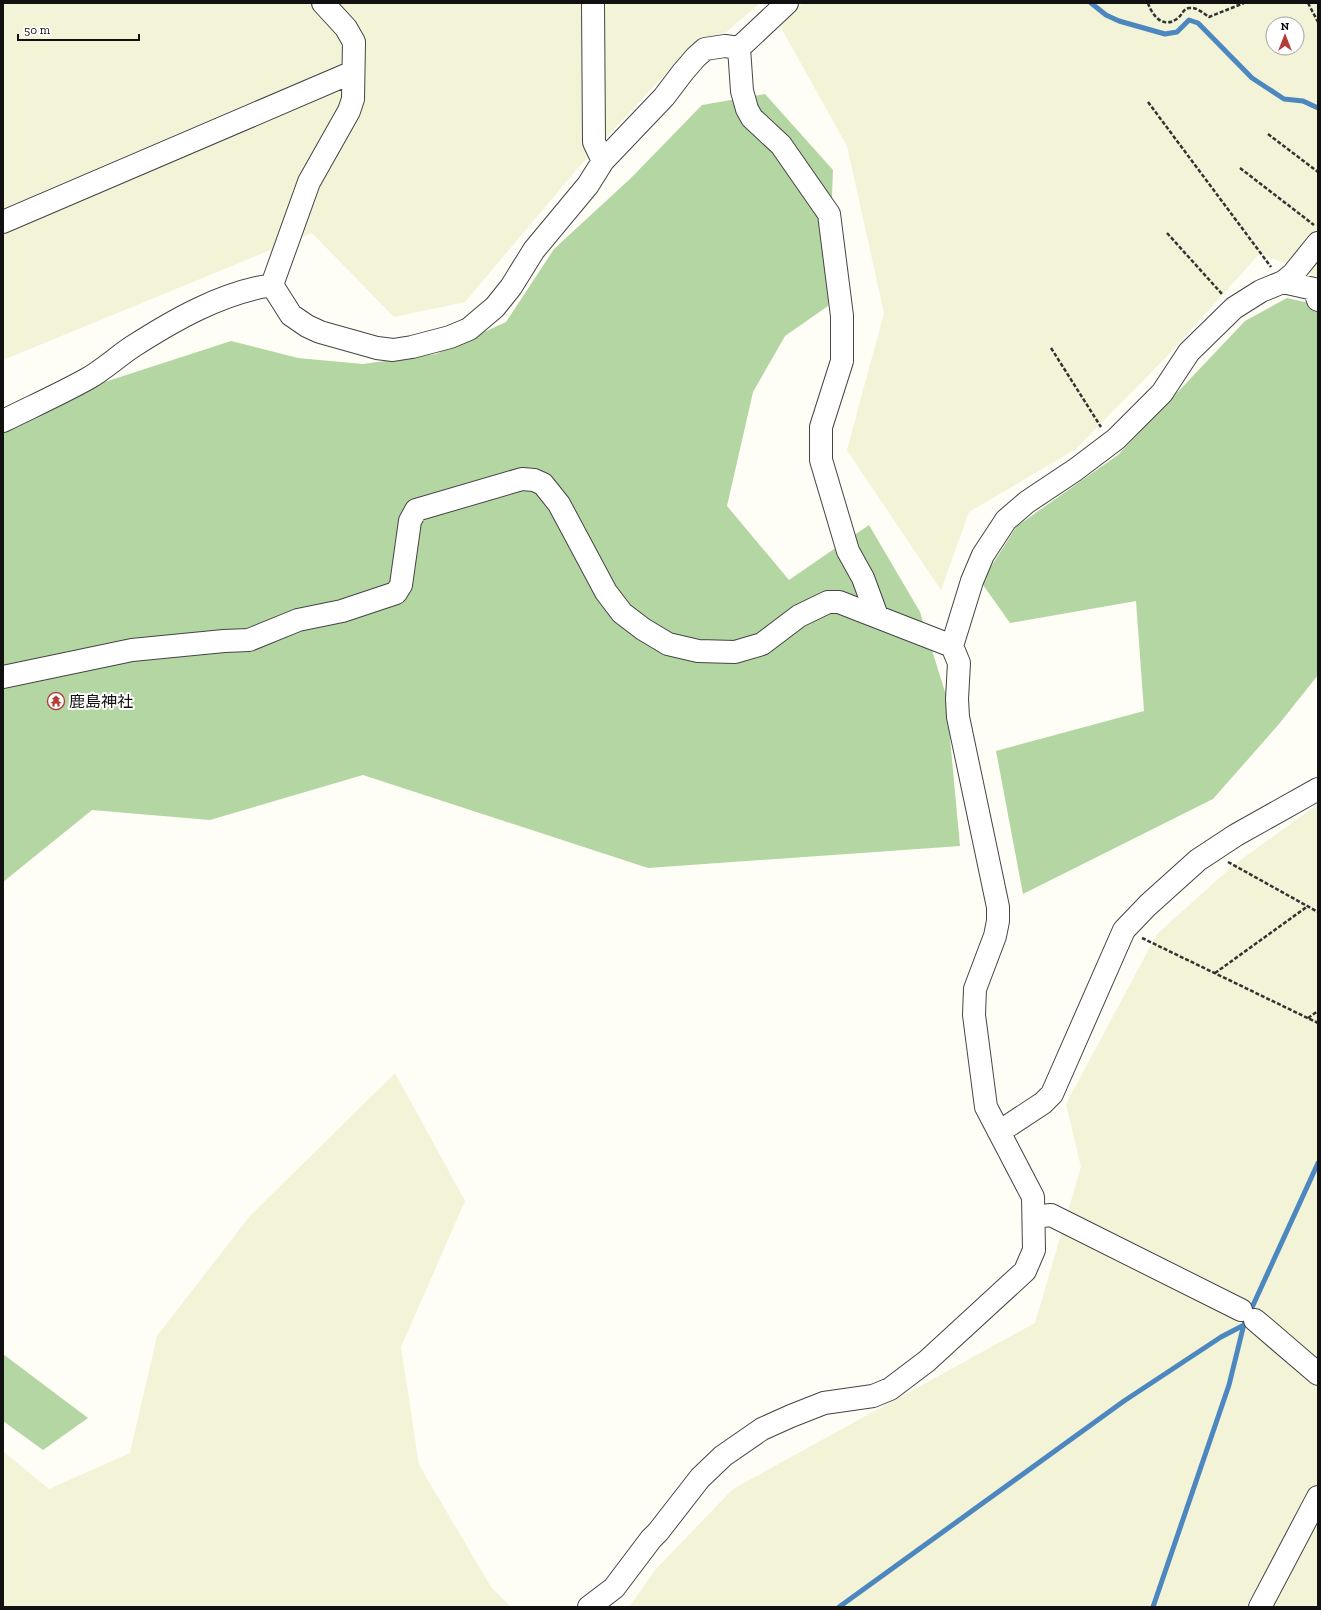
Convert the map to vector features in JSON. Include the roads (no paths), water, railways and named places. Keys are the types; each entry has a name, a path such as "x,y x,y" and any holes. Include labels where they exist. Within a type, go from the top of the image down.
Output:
{"street":[{"path":"272,285 309,182 349,111 353,99 354,42 346,28 323,3"},
{"path":"593,3 594,142 603,161"},
{"path":"739,48 787,3"},
{"path":"272,285 291,315 307,326 320,332 377,348 393,350 412,347 450,337 469,329 495,307 511,287 534,250 588,185 603,161 664,97 696,57 705,50 725,46 739,48"},
{"path":"739,48 742,91 747,109 752,118 781,145 829,214 842,316 842,361 821,426 821,460 848,550 864,578 877,616"},
{"path":"3,222 353,72"},
{"path":"589,1607 614,1588 700,1478 723,1456 762,1429 804,1410 824,1403 873,1396 890,1389 927,1362 1025,1271 1034,1250 1033,1197 986,1107 974,1002 975,989 995,936 998,921 998,907 958,717 957,699 959,663 952,646 972,581 983,555 1006,520 1027,502 1112,443 1162,394 1188,352 1234,308 1261,291 1283,282 1293,274 1318,243"},
{"path":"1283,282 1314,289 1318,300"},
{"path":"3,421 88,378 132,347 212,302 253,288 272,285"},
{"path":"3,677 132,650 249,640 298,620 342,610 396,593 401,585 410,521 416,510 522,479 534,480 543,484 559,504 606,592 622,613 643,629 668,644 698,651 735,652 762,644 799,616 828,602 839,602 952,646"},
{"path":"999,1132 1043,1103 1052,1094 1124,930 1148,905 1198,860 1236,835 1318,789"},
{"path":"1034,1217 1051,1215 1248,1315 1318,1374"},
{"path":"1260,1607 1318,1497"}],"waterway":[{"path":"1091,3 1106,15 1119,21 1165,34 1177,32 1189,20 1198,23 1252,78 1284,99 1303,101 1318,108"},
{"path":"1249,1314 1318,1163"},
{"path":"1153,1607 1229,1385 1244,1324"},
{"path":"839,1607 1124,1401 1221,1337 1244,1325"}],"place":[{"name":"鹿島神社","path":"56,701"}]}
